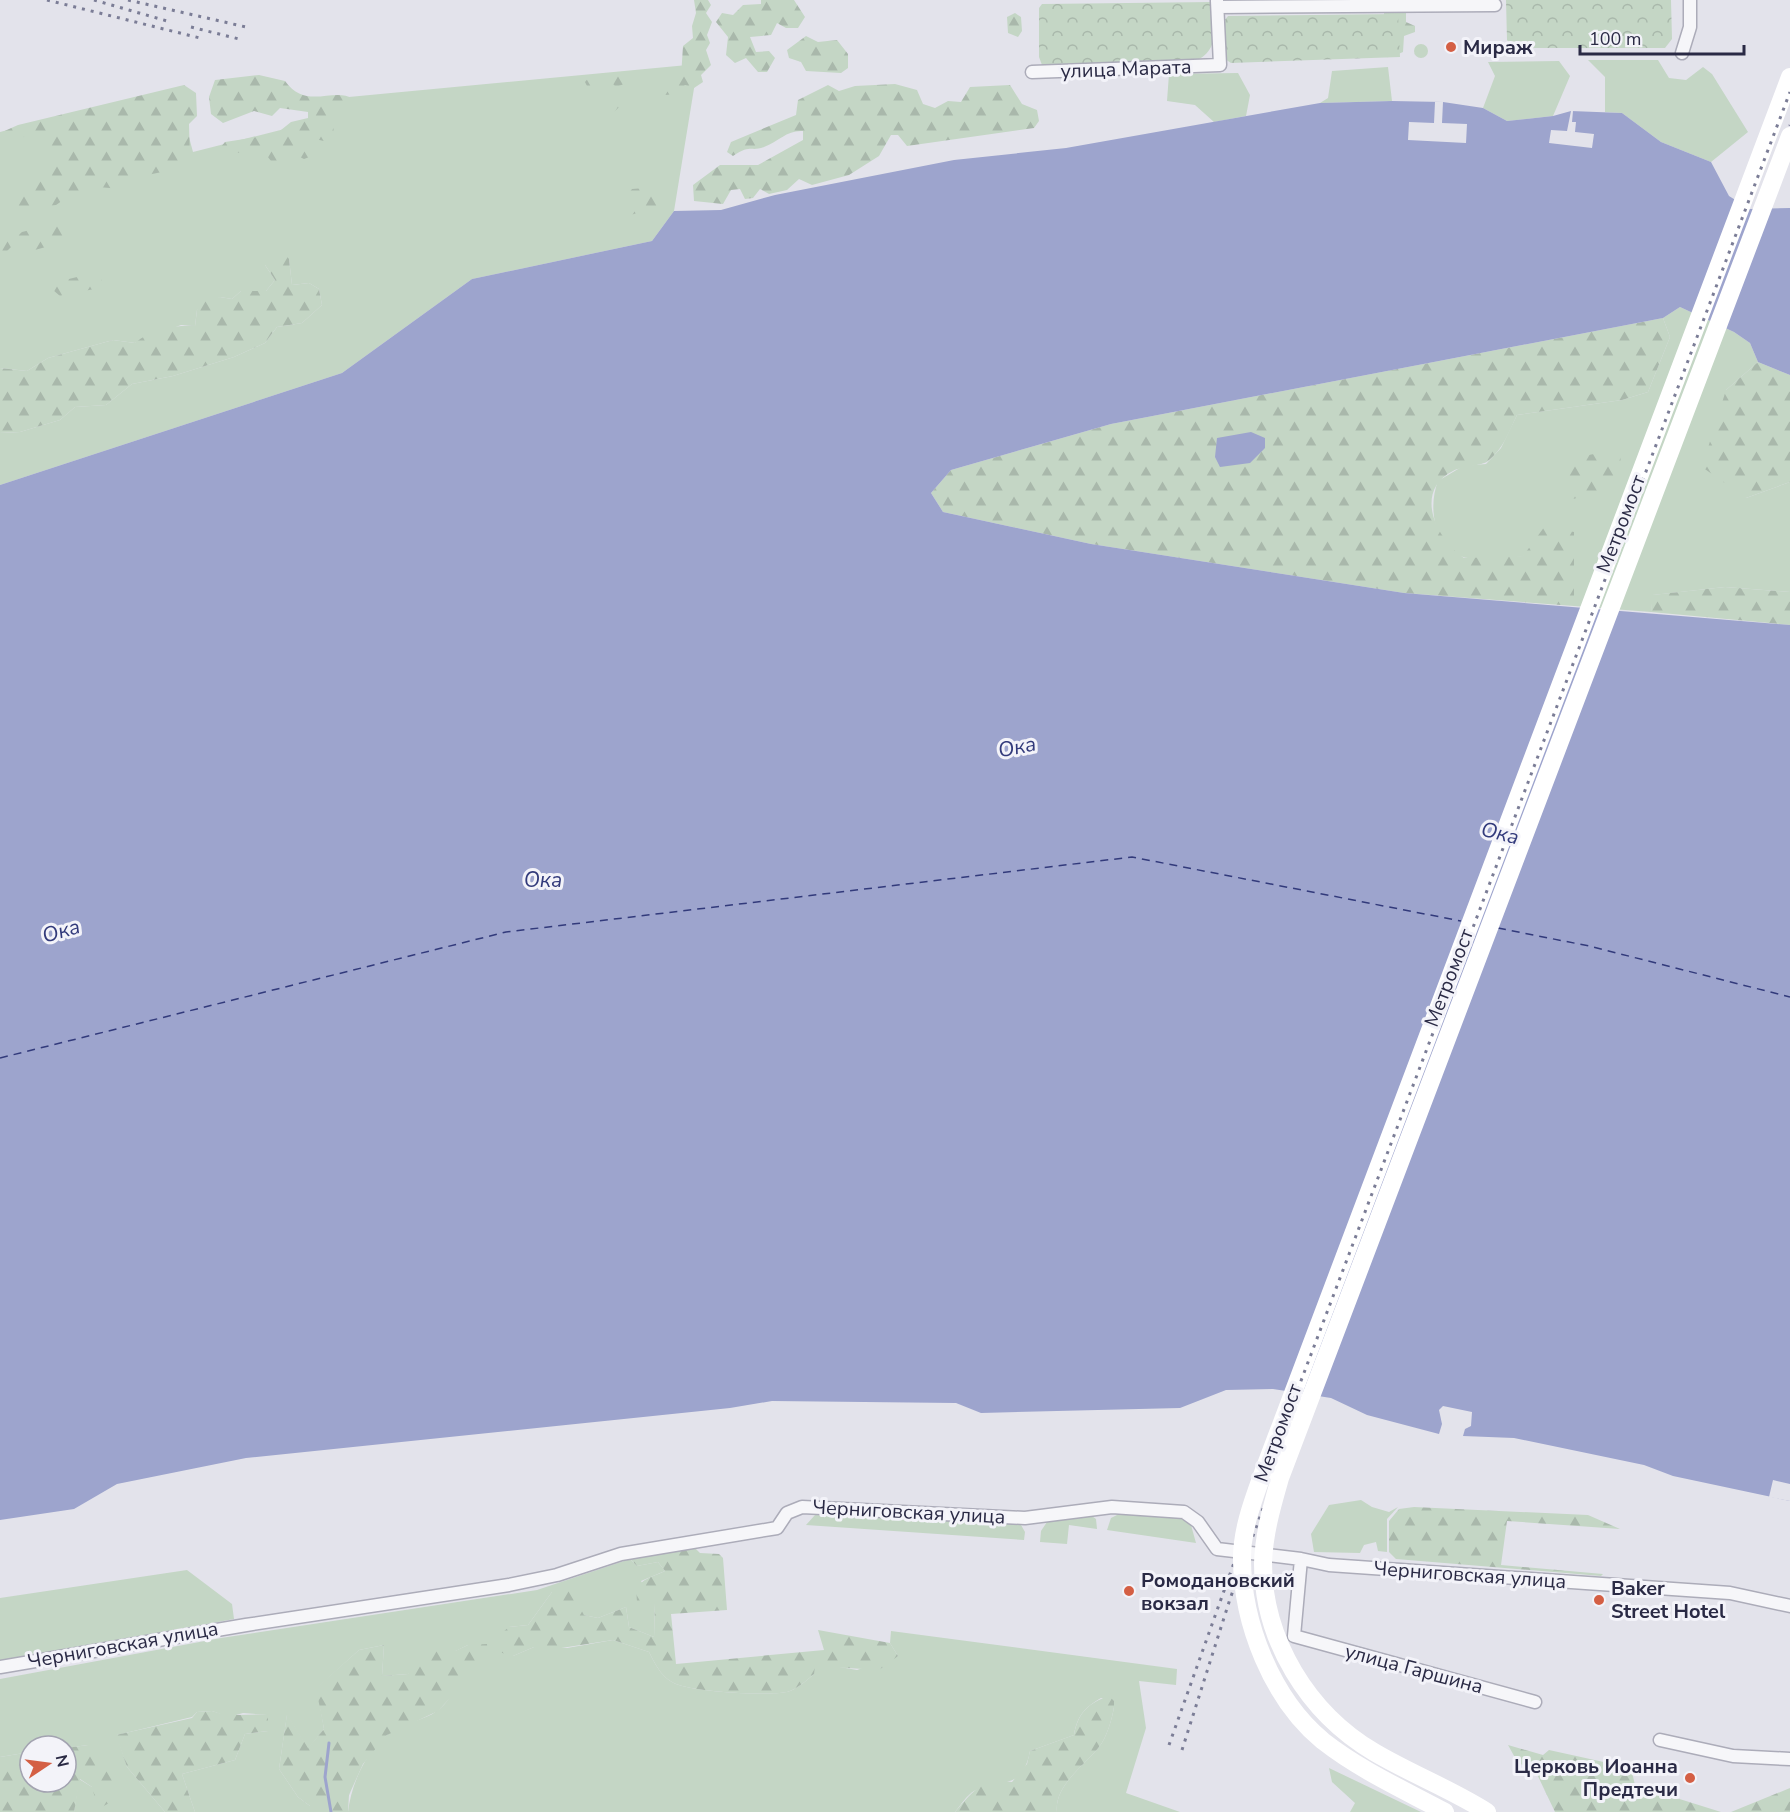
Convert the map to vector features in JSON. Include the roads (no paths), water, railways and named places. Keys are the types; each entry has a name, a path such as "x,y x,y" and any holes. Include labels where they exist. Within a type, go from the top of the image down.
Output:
{"main road":[{"name":"Метромост","path":"1445,1812 1360,1766 1322,1740 1293,1709 1258,1645 1246,1602 1242,1557 1248,1516 1790,77"},
{"name":"Метромост","path":"1487,1812 1454,1791 1374,1752 1343,1731 1314,1702 1297,1679 1283,1650 1268,1603 1263,1563 1267,1522 1285,1466 1790,136"}],"street":[{"path":"1682,53 1690,27 1690,0"},
{"path":"1217,3 1496,5"},
{"name":"улица Марата","path":"1032,72 1220,65 1217,3"},
{"name":"Черниговская улица","path":"0,1666 246,1624 470,1592 556,1575 621,1554 777,1528 788,1513 802,1507 1026,1518 1112,1507 1184,1512 1198,1522 1217,1549 1301,1559 1329,1565 1730,1593 1790,1606"},
{"name":"улица Гаршина","path":"1301,1559 1294,1636 1535,1702"},
{"path":"1660,1740 1733,1756 1790,1759"}],"water":[{"name":"Ока","path":"1443,102 1483,108 1507,121 1553,116 1571,111 1622,113 1661,142 1711,162 1729,196 1750,209 1790,208 1790,375 1758,362 1750,343 1734,332 1680,307 1663,318 1111,424 951,470 931,493 943,512 1091,544 1404,593 1790,625 1790,1501 1673,1476 1644,1465 1514,1438 1463,1436 1465,1429 1471,1426 1472,1412 1443,1406 1439,1410 1442,1424 1439,1434 1367,1415 1331,1398 1273,1389 1226,1390 1180,1408 981,1413 956,1403 772,1401 730,1408 246,1458 117,1484 74,1509 0,1520 0,485 342,373 472,279 652,241 674,211 721,210 775,195 954,160 1066,148 1320,103"},
{"path":"1251,432 1265,438 1265,448 1250,463 1220,467 1215,457 1217,438"}],"waterway":[{"path":"329,1743 325,1777 331,1812"}],"railway":[{"path":"47,0 200,38"},
{"path":"94,0 167,21"},
{"path":"128,0 246,27"},
{"path":"191,27 243,40"},
{"path":"1169,1745 1266,1473 1790,92"},
{"path":"1280,1463 1675,440 1790,125"},
{"path":"1182,1750 1230,1599 1265,1503"}],"place":[{"name":"Мираж","path":"1451,47"},
{"name":"Ромодановский вокзал","path":"1129,1591"},
{"name":"Baker Street Hotel","path":"1599,1600"},
{"name":"Церковь Иоанна Предтечи","path":"1690,1778"}]}
